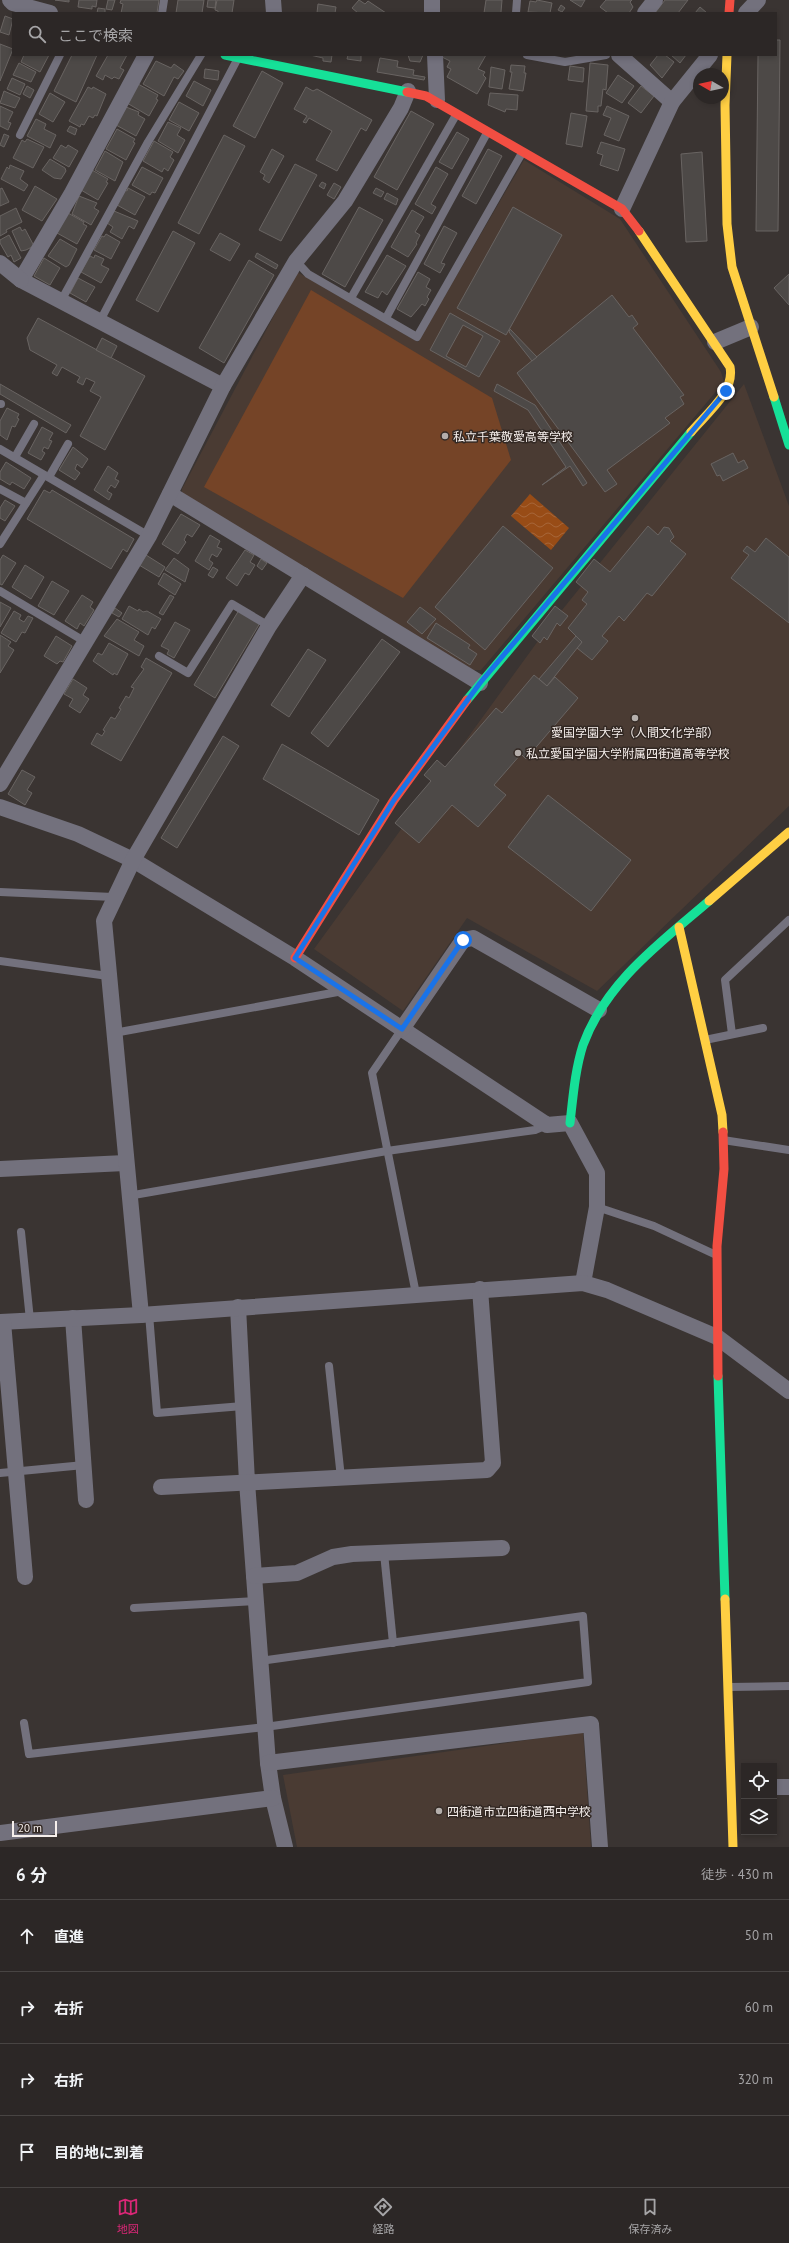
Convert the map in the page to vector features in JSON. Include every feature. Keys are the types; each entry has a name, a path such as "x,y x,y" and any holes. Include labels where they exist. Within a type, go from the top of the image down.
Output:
{"street":[{"path":"10,0 13,3 46,12"},
{"path":"273,0 274,12"},
{"path":"432,0 432,12"},
{"path":"647,12 655,0"},
{"path":"729,12 730,0"},
{"path":"747,12 758,0"},
{"path":"21,280 72,193 145,56"},
{"path":"229,56 238,58 270,59 408,91 437,100 622,209 627,213 715,342 730,367 732,377 726,391 480,683 394,800 295,958"},
{"path":"435,56 437,100"},
{"path":"620,56 672,102"},
{"path":"622,209 672,102 709,56"},
{"path":"727,56 725,105 727,224 732,267 789,445"},
{"path":"0,784 84,641 149,536 223,386 296,261 345,201 401,108 408,91"},
{"path":"0,263 21,280 223,386"},
{"path":"715,342 751,327"},
{"path":"170,494 480,683"},
{"path":"145,1314 128,1196 104,921 114,897 133,860 269,626 302,575"},
{"path":"0,807 78,834 133,860 295,958 547,1125 570,1123"},
{"path":"583,1283 597,1207 597,1173 570,1123 577,1070 583,1046 600,1010 614,987 627,972 789,832"},
{"path":"679,927 722,1115 724,1169 717,1256 717,1337 728,1687 737,1789 733,1847"},
{"path":"402,1029 463,940 473,938 600,1010"},
{"path":"0,1170 125,1163"},
{"path":"25,1577 18,1471 2,1322 145,1314 480,1289 583,1283 607,1290 717,1337 789,1391"},
{"path":"161,1487 487,1470 493,1463 480,1289"},
{"path":"238,1307 247,1482 268,1763 285,1847"},
{"path":"73,1318 86,1500"},
{"path":"254,1576 297,1572 333,1557 384,1553 502,1548"},
{"path":"268,1763 591,1724 600,1847"},
{"path":"777,1787 789,1787"},
{"path":"0,1833 274,1798"}],"lane":[{"path":"162,12 164,0"},
{"path":"516,12 517,0"},
{"path":"20,135 60,56"},
{"path":"61,301 148,142 200,56"},
{"path":"532,56 565,62 600,56"},
{"path":"100,321 238,58"},
{"path":"351,298 457,112"},
{"path":"386,318 489,130"},
{"path":"296,261 308,274 417,337 523,150"},
{"path":"16,457 34,424"},
{"path":"0,544 26,503 68,444"},
{"path":"0,449 149,536"},
{"path":"0,489 26,503"},
{"path":"0,591 84,641"},
{"path":"159,656 188,673 232,604 269,626"},
{"path":"0,892 114,897"},
{"path":"732,1034 725,980 789,920"},
{"path":"0,961 108,976"},
{"path":"114,1034 344,991"},
{"path":"704,1040 762,1028"},
{"path":"402,1029 372,1073 416,1294"},
{"path":"128,1196 387,1151 535,1130 547,1125"},
{"path":"722,1140 789,1150"},
{"path":"597,1207 654,1226 717,1256"},
{"path":"21,1232 30,1320"},
{"path":"145,1314 157,1413 243,1406"},
{"path":"329,1366 341,1478"},
{"path":"0,1473 84,1464"},
{"path":"384,1553 393,1643"},
{"path":"134,1608 256,1601"},
{"path":"24,1723 29,1754 265,1727 588,1682 583,1616 260,1661"},
{"path":"728,1687 789,1686"}],"shaded area":[{"name":"私立千葉敬愛高等学校","path":"524,160 620,219 721,372 724,382 481,670 472,670 182,494 182,489 297,272 418,342"},
{"path":"311,290 492,398 511,460 403,598 204,487"},
{"name":"愛国学園大学（人間文化学部）","path":"744,384 789,506 789,806 597,991 467,918 403,1011 314,949 546,630"},
{"name":"四街道市立四街道西中学校","path":"583,1732 591,1847 297,1847 283,1775"}],"water":[{"path":"530,494 569,528 551,550 511,516"}],"building":[{"path":"55,0 69,0 69,2"},
{"path":"79,0 97,0 96,7 92,6 92,9 78,7"},
{"path":"108,0 115,0 112,10 106,9"},
{"path":"121,0 159,0 157,12 121,12 123,4 120,3"},
{"path":"178,0 204,0 202,12 176,12"},
{"path":"208,0 216,0 215,8 207,7"},
{"path":"217,0 234,0 232,12 218,12 215,10"},
{"path":"359,0 365,4 368,1 384,12 357,12 352,8"},
{"path":"486,0 502,0 501,12 484,12"},
{"path":"537,0 552,3 550,12 528,12 530,1 536,2"},
{"path":"570,0 585,0 581,7"},
{"path":"606,0 632,0 630,2 633,7 630,12 607,12 600,7"},
{"path":"665,0 688,0 679,12 656,12"},
{"path":"318,4 336,7 335,12 317,12"},
{"path":"561,5 565,8 562,12 558,10"},
{"path":"700,7 706,12 696,12"},
{"path":"98,8 105,9 105,12 97,12"},
{"path":"5,16 12,19 9,35 0,32"},
{"path":"777,40 780,40 778,231 756,231 758,56 777,56"},
{"path":"0,44 12,49 12,51 0,81"},
{"path":"24,56 48,56 40,72 21,62"},
{"path":"72,56 97,56 76,102 54,91"},
{"path":"107,56 126,56 120,68 124,70 119,79 114,77 112,79 105,75 103,80 96,76"},
{"path":"314,56 332,56 331,62 323,61 323,58"},
{"path":"348,56 361,56 361,61 347,59"},
{"path":"408,56 423,56 420,62 410,61"},
{"path":"485,56 478,69 485,72 483,75 486,78 477,94 447,77 451,69 447,67 450,61 442,57"},
{"path":"657,56 666,56 674,62 662,78 650,65"},
{"path":"672,56 685,56 680,63"},
{"path":"380,58 398,61 397,67 414,70 413,75 425,77 424,80 377,72"},
{"path":"156,61 171,68 174,64 184,71 178,79 174,77 164,96 143,84"},
{"path":"19,63 36,72 31,82 13,75"},
{"path":"590,63 608,65 606,90 603,89 601,106 598,106 598,112 586,111"},
{"path":"511,65 525,66 524,73 526,73 523,91 509,89 512,72 510,72"},
{"path":"570,66 584,68 583,82 568,80"},
{"path":"491,67 505,70 502,89 489,87"},
{"path":"205,69 219,71 218,80 204,78"},
{"path":"262,71 283,83 255,138 233,126"},
{"path":"618,75 634,86 622,103 606,93"},
{"path":"12,78 25,84 20,95 7,89"},
{"path":"194,81 211,90 203,106 186,96"},
{"path":"138,84 158,95 156,99 158,100 149,116 127,103"},
{"path":"27,86 34,90 30,98 23,94"},
{"path":"641,86 654,96 641,113 628,103"},
{"path":"88,87 92,89 93,87 106,94 97,116 95,115 93,118 89,116 84,125 81,124 80,127 69,121"},
{"path":"306,87 313,91 317,89 372,120 366,131 361,128 337,171 316,160 332,131 309,118 306,123 303,122 307,116 294,109"},
{"path":"4,91 20,98 15,108 0,103"},
{"path":"50,93 65,102 53,122 39,114"},
{"path":"490,93 518,95 517,110 506,109 505,112 488,105"},
{"path":"179,102 199,113 189,131 169,120"},
{"path":"0,106 13,112 8,122 11,123 8,130 0,126"},
{"path":"607,106 629,116 619,141 604,135 611,118 603,115"},
{"path":"126,107 139,112 138,115 145,119 136,136 116,125"},
{"path":"411,111 434,124 397,190 374,177"},
{"path":"571,113 587,116 582,147 566,144"},
{"path":"36,119 46,124 44,129 56,135 50,148 27,136"},
{"path":"168,122 181,128 177,135 185,140 178,153 158,141"},
{"path":"70,126 77,129 75,135 67,131"},
{"path":"117,129 135,139 133,142 135,143 126,160 106,149"},
{"path":"457,132 469,139 452,169 439,162"},
{"path":"4,134 9,136 4,147 0,145"},
{"path":"224,135 245,146 199,234 178,223"},
{"path":"27,139 44,147 33,168 13,158 22,140 25,142"},
{"path":"154,141 173,152 170,157 174,160 168,171 164,168 162,172 143,161"},
{"path":"601,142 625,149 618,171 600,165 603,155 597,153"},
{"path":"61,145 66,148 68,145 78,151 69,167 53,158"},
{"path":"272,149 284,156 269,183 263,179 265,175 260,172"},
{"path":"488,149 502,156 476,204 462,196"},
{"path":"105,151 123,162 115,181 95,170"},
{"path":"702,152 707,241 686,242 681,154"},
{"path":"50,159 65,168 66,171 61,179 54,178 42,170"},
{"path":"295,164 317,175 281,241 259,230"},
{"path":"10,165 24,171 20,179 28,185 24,191 1,179 7,167 9,169"},
{"path":"142,167 163,178 155,193 152,192 150,195 132,185"},
{"path":"436,167 448,174 431,204 436,207 432,214 415,204"},
{"path":"92,170 108,179 106,182 108,183 98,200 81,190"},
{"path":"322,182 326,184 324,189 319,186"},
{"path":"334,183 341,187 334,199 327,195"},
{"path":"35,186 57,199 42,221 22,210"},
{"path":"2,188 9,202 0,206 0,189"},
{"path":"128,188 145,197 135,215 117,205 125,190 127,191"},
{"path":"376,188 384,192 381,197 373,193"},
{"path":"387,193 398,199 396,205 384,199"},
{"path":"79,196 97,203 94,208 99,211 91,225 72,214"},
{"path":"359,207 383,220 345,287 322,274"},
{"path":"513,207 562,235 506,335 457,308"},
{"path":"16,208 22,222 6,230 7,232 0,236 0,216"},
{"path":"412,210 424,217 415,232 420,235 416,243 417,244 408,257 391,247"},
{"path":"114,211 138,221 134,229 129,226 122,239 110,232 113,227 107,223"},
{"path":"68,213 84,222 83,224 87,226 77,244 57,233"},
{"path":"444,226 457,233 441,263 445,264 440,273 424,264"},
{"path":"20,227 22,231 25,229 34,246 21,251 12,231"},
{"path":"173,231 195,243 158,312 136,300"},
{"path":"220,233 240,244 230,261 210,250"},
{"path":"106,234 120,242 111,259 94,250 102,236 104,237"},
{"path":"9,235 21,258 14,262 11,255 8,257 0,243 0,240"},
{"path":"60,239 77,249 69,265 66,267 48,256"},
{"path":"257,253 278,265 276,269 255,257"},
{"path":"95,255 104,259 101,265 109,269 101,283 81,272 90,256 94,258"},
{"path":"387,255 406,266 387,295 382,291 378,298 365,292"},
{"path":"44,258 60,268 50,285 34,276"},
{"path":"249,260 274,275 224,363 199,348"},
{"path":"418,272 430,279 426,287 431,290 427,297 429,299 425,306 422,304 411,317 397,309"},
{"path":"789,274 789,305 774,288"},
{"path":"78,278 95,287 86,302 70,293"},
{"path":"612,295 629,317 632,315 638,324 633,328 684,395 680,397 684,404 665,418 670,423 607,470 617,484 605,492 517,373"},
{"path":"450,313 500,341 479,377 430,350","holes":["463,325 483,336 466,367 446,356"]},
{"path":"38,318 145,376 105,450 80,436 101,397 90,391 95,382 86,378 83,385 77,382 80,377 62,367 57,376 52,373 57,365 30,350 27,338"},
{"path":"510,329 537,357 532,361 509,332"},
{"path":"102,338 117,346 111,358 96,350"},
{"path":"0,384 71,425 66,433 0,394"},
{"path":"497,384 535,405 587,483 583,486 570,466 542,485 566,467 528,410 494,391"},
{"path":"7,408 19,414 17,418 19,419 15,427 12,426 7,440 0,435 0,421"},
{"path":"42,427 53,433 49,440 52,441 48,449 44,447 42,451 45,453 41,460 28,453"},
{"path":"73,447 88,459 82,468 77,464 75,469 80,473 75,480 59,470"},
{"path":"733,453 738,463 744,460 748,468 723,481 720,475 717,476 711,464"},
{"path":"6,462 31,478 24,489 12,482 10,485 0,479 0,472"},
{"path":"108,466 118,473 115,479 119,481 115,488 111,485 107,491 112,494 109,500 94,490"},
{"path":"44,490 50,493 52,490 134,539 127,552 123,549 111,569 27,519"},
{"path":"5,500 15,506 5,521 0,518 0,508"},
{"path":"181,514 200,525 192,537 187,534 184,540 186,542 178,554 162,544"},
{"path":"503,526 553,568 485,650 435,607"},
{"path":"648,526 658,535 664,527 669,528 674,537 670,541 686,554 652,596 647,593 624,621 619,616 602,636 608,641 592,660 577,648 582,642 568,628 587,604 582,600 588,592 576,582 594,559 610,572"},
{"path":"210,535 220,541 217,547 222,549 217,557 212,554 209,560 213,563 209,570 195,561"},
{"path":"766,538 789,557 789,623 731,578 749,555 743,551 747,546 755,552"},
{"path":"245,550 254,555 250,562 255,565 249,575 245,573 237,586 226,578"},
{"path":"3,555 16,563 2,585 0,584 0,560"},
{"path":"146,555 165,567 159,577 139,565"},
{"path":"174,558 189,569 185,582 165,570"},
{"path":"261,559 267,563 262,570 257,566"},
{"path":"25,565 44,577 31,599 12,587"},
{"path":"213,567 218,570 213,578 208,575"},
{"path":"164,573 181,584 175,595 158,584"},
{"path":"52,581 69,591 54,615 38,606"},
{"path":"82,595 93,602 90,607 94,610 84,626 80,623 77,629 65,621"},
{"path":"170,595 174,597 163,615 159,613"},
{"path":"0,602 11,608 0,627"},
{"path":"129,606 138,611 139,609 143,612 147,611 161,619 155,629 152,627 148,635 122,619"},
{"path":"555,606 568,616 560,626 557,623 547,640 544,637 540,643 532,636"},
{"path":"420,607 436,619 422,634 407,622"},
{"path":"115,608 122,613 119,617 112,613"},
{"path":"239,610 260,623 215,698 194,685"},
{"path":"14,611 21,615 19,619 24,622 28,616 33,618 25,633 22,632 16,642 1,633"},
{"path":"117,619 139,632 134,640 144,646 139,656 104,636"},
{"path":"175,622 190,630 174,658 167,654 169,650 161,646"},
{"path":"436,623 470,645 468,648 477,654 470,665 427,638"},
{"path":"0,635 11,642 8,646 14,650 0,673"},
{"path":"56,636 72,646 63,662 60,661 57,664 44,656"},
{"path":"576,636 582,642 547,686 539,679"},
{"path":"382,639 400,652 328,747 311,733"},
{"path":"109,643 128,654 117,675 114,673 113,675 93,661 98,653 102,655"},
{"path":"308,649 326,660 289,717 271,705"},
{"path":"146,658 172,673 121,761 91,744 97,733 102,736 105,731 103,730 111,717 115,719 126,696 129,698 134,688 131,687 144,669 141,667"},
{"path":"534,675 547,686 555,677 578,698 526,759 521,754 494,785 506,795 478,827 452,805 419,843 395,823 431,781 424,775 437,760 445,767 496,708 502,713"},
{"path":"73,679 87,688 83,695 89,699 80,713 69,706 73,699 64,694"},
{"path":"223,736 239,746 177,848 161,838"},
{"path":"282,744 379,800 359,835 263,779"},
{"path":"22,770 35,777 27,790 32,793 25,805 8,794"},
{"path":"548,795 631,860 591,911 508,847"}],"traffic: fast":[{"path":"230,56 407,92"},
{"path":"774,397 789,445"},
{"path":"467,700 691,432"},
{"path":"570,1123 573,1093 580,1054 593,1022 620,983 636,965 709,901"},
{"path":"718,1376 725,1599"}],"traffic: slow":[{"path":"727,56 725,105 727,224 732,267 774,397"},
{"path":"639,231 730,367 730,376 724,394 691,432"},
{"path":"709,901 789,832"},
{"path":"679,927 722,1115 723,1132"},
{"path":"725,1599 733,1847"}],"traffic: jam":[{"path":"729,12 730,0"},
{"path":"407,92 426,96 622,209 639,231"},
{"path":"295,958 394,800 467,700"},
{"path":"718,1376 717,1246 724,1169 723,1132"}],"place":[{"name":"私立千葉敬愛高等学校","path":"445,436"},
{"name":"愛国学園大学（人間文化学部）","path":"635,718"},
{"name":"私立愛国学園大学附属四街道高等学校","path":"518,753"},
{"name":"四街道市立四街道西中学校","path":"439,1811"}],"route":[{"path":"463,940 402,1029 295,958 394,800 480,683 726,391"}]}
